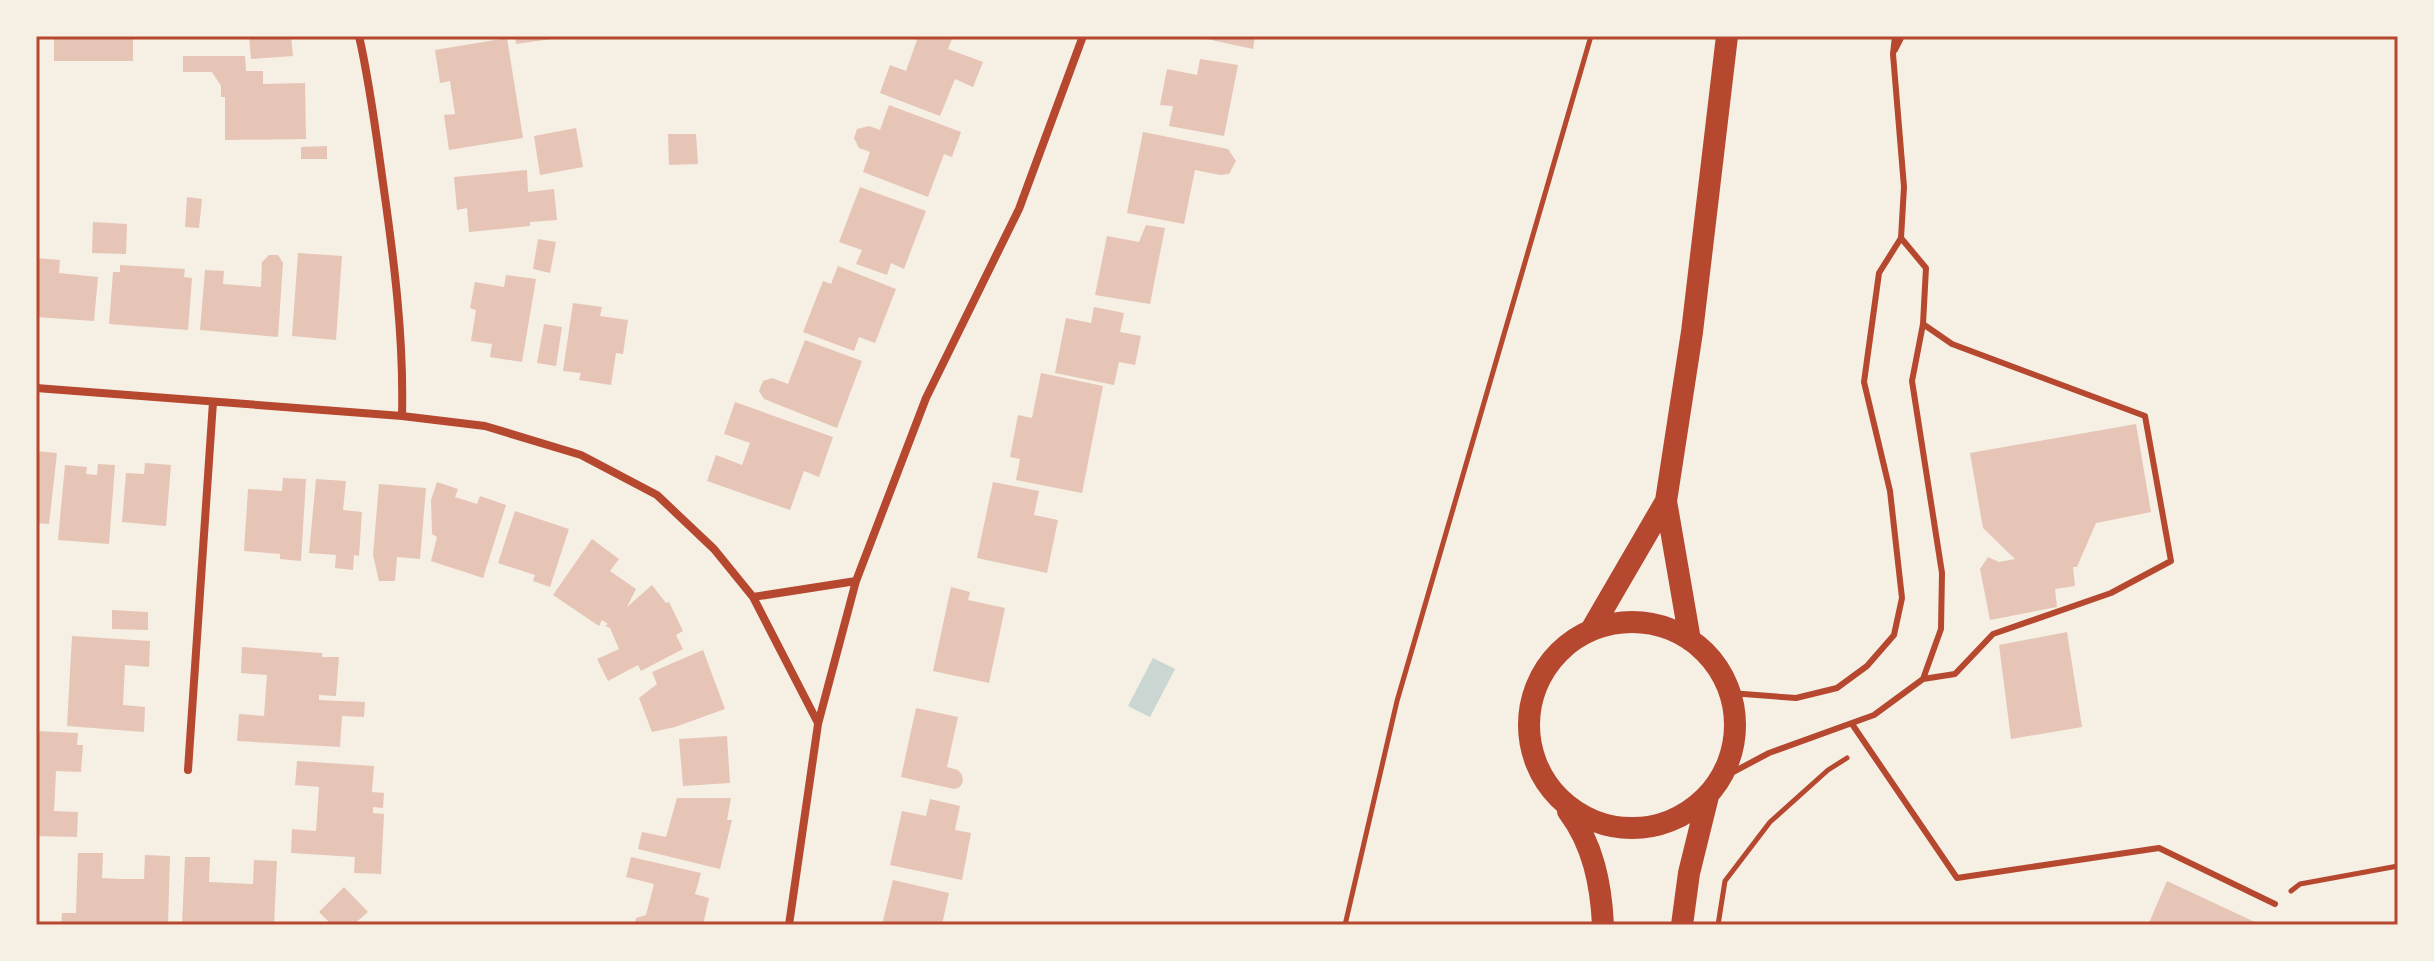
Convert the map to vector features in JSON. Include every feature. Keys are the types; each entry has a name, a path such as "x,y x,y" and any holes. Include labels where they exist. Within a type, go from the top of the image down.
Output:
{"highway":[{"path":"1690,640 1666,501 1692,332 1727,36"},
{"path":"1591,630 1666,501"},
{"path":"1603,925 1601,887 1582,829 1542,777 1529,745 1529,711 1539,677 1561,649 1591,630 1627,622 1656,622 1690,640 1717,667 1730,693 1735,726 1728,763 1714,788 1689,873 1682,925"},
{"path":"1557,797 1584,817 1617,828 1644,828 1679,818 1714,788"}],"street":[{"path":"359,36 367,72 393,257 403,365 402,416"},
{"path":"789,925 818,724 856,581 926,398 1019,209 1083,36"},
{"path":"36,388 402,416 485,426 581,455 657,495 714,549 753,597 818,724"},
{"path":"188,770 213,402"},
{"path":"753,597 856,581"}],"lane":[{"path":"1730,693 1796,698 1837,688 1867,666 1894,635 1902,598 1890,491 1864,382 1879,273 1901,238 1904,187 1893,54 1895,36"},
{"path":"1893,54 1902,36"},
{"path":"1901,238 1926,268 1923,324 1912,381 1942,573 1941,629 1923,679"},
{"path":"1714,788 1769,753 1874,715 1923,679 1955,674 1993,634 2111,593 2171,561 2145,416 1952,344 1923,324"},
{"path":"1852,724 1957,878 2159,848 2275,904"}],"path":[{"path":"1345,925 1397,701 1591,36"},
{"path":"1718,925 1725,881 1770,822 1828,770 1867,745"},
{"path":"2275,904 2300,884 2398,866"}],"shaded area":[{"path":"1153,658 1175,669 1150,717 1128,706"}],"building":[{"path":"54,36 133,36 133,61 54,61"},
{"path":"249,36 291,36 293,56 251,59"},
{"path":"515,36 559,36 559,38 516,44"},
{"path":"907,36 953,36 948,49 983,62 973,87 955,79 940,116 880,93 890,65 906,71 917,40"},
{"path":"1193,36 1255,36 1253,49"},
{"path":"507,38 523,138 449,150 444,115 455,114 450,81 440,83 435,50"},
{"path":"183,56 245,56 246,71 263,71 263,84 305,83 306,139 225,140 225,97 221,97 221,86 212,72 183,72"},
{"path":"1200,59 1238,65 1224,136 1169,126 1173,106 1160,105 1167,69 1197,75"},
{"path":"889,105 961,132 952,157 944,154 928,197 863,172 870,152 859,148 854,138 857,129 869,126 880,130"},
{"path":"576,128 583,167 540,175 534,136"},
{"path":"1143,132 1228,149 1236,161 1229,174 1195,170 1184,224 1127,213"},
{"path":"668,134 696,134 698,164 669,165"},
{"path":"327,146 327,159 301,159 301,147"},
{"path":"527,170 528,192 554,189 557,220 469,232 467,208 457,210 454,177"},
{"path":"860,187 926,211 904,269 891,263 887,275 856,264 862,250 839,242"},
{"path":"187,197 202,199 199,228 185,227"},
{"path":"93,222 127,224 126,254 92,253"},
{"path":"1146,225 1165,228 1150,304 1095,295 1107,236 1139,242"},
{"path":"538,239 556,242 550,273 533,269"},
{"path":"298,253 342,256 336,340 292,336"},
{"path":"269,255 278,255 283,263 278,337 200,330 205,270 224,271 223,284 261,287 262,262"},
{"path":"36,258 60,260 59,273 98,277 94,321 36,317"},
{"path":"120,265 185,269 184,277 192,278 188,330 109,324 113,272 120,272"},
{"path":"838,266 896,289 875,343 859,337 854,351 803,332 823,281 831,284"},
{"path":"506,275 536,279 522,362 490,357 492,344 471,341 476,310 470,308 475,282 504,287"},
{"path":"573,303 602,307 600,316 628,320 623,354 616,353 611,385 579,380 581,373 563,371"},
{"path":"1094,307 1124,313 1120,332 1141,336 1135,365 1119,362 1114,385 1055,373 1066,318 1091,323"},
{"path":"544,324 562,327 556,366 537,363"},
{"path":"805,340 862,361 837,428 764,399 759,391 763,381 772,378 788,384"},
{"path":"1041,373 1103,386 1082,493 1016,480 1020,459 1010,457 1018,415 1032,418"},
{"path":"735,402 833,437 819,477 804,471 790,510 707,481 716,455 742,465 750,443 724,434"},
{"path":"2136,424 2151,512 2096,523 2077,567 2073,567 2075,586 2055,589 2057,607 1990,620 1980,569 1988,557 1999,562 2015,559 1983,528 1970,453"},
{"path":"36,451 57,453 49,524 36,523"},
{"path":"145,463 171,465 166,526 122,522 126,473 144,474"},
{"path":"98,464 115,465 109,544 58,540 65,465 87,467 86,474 97,475"},
{"path":"283,478 306,479 301,561 280,559 280,554 244,551 248,489 282,491"},
{"path":"316,479 346,481 343,510 362,512 359,556 354,555 353,570 335,568 336,555 309,553"},
{"path":"437,482 458,489 455,497 477,504 480,496 506,505 483,578 431,561 437,537 432,534 431,500"},
{"path":"993,482 1039,491 1034,515 1058,520 1047,573 977,558"},
{"path":"379,484 426,488 420,559 397,557 395,581 379,581 373,555"},
{"path":"515,511 569,529 550,587 533,581 535,575 498,563"},
{"path":"592,539 619,559 610,571 636,589 627,607 652,585 666,603 669,602 683,631 676,635 683,649 641,671 638,665 608,681 597,659 619,649 610,628 605,626 608,624 602,620 599,626 553,595"},
{"path":"951,587 970,592 968,600 1005,608 989,683 933,671"},
{"path":"112,610 148,612 148,630 112,629"},
{"path":"2067,632 2082,727 2011,739 1999,645"},
{"path":"72,636 150,641 149,667 125,665 123,705 145,707 144,732 67,726"},
{"path":"242,647 339,657 336,696 319,695 319,700 365,702 364,717 342,716 340,747 237,741 239,714 264,716 267,675 241,673"},
{"path":"703,650 725,709 652,732 639,698 657,684 652,672"},
{"path":"916,708 958,717 947,767 958,770 962,775 960,787 954,789 901,777"},
{"path":"36,731 78,733 77,745 83,745 81,772 56,771 54,811 78,812 77,837 36,836"},
{"path":"727,736 730,783 683,786 679,739"},
{"path":"297,761 374,766 372,792 384,793 383,808 373,807 373,813 384,814 381,874 354,873 355,857 291,853 292,829 316,831 319,787 295,785"},
{"path":"677,798 731,798 727,820 732,820 720,869 638,849 642,832 666,837"},
{"path":"930,799 960,806 955,830 971,833 962,880 890,865 902,811 926,816"},
{"path":"78,853 103,853 102,878 120,879 144,879 145,855 170,856 168,925 61,925 62,913 76,913"},
{"path":"185,857 210,857 209,882 253,884 254,860 277,861 274,925 182,925"},
{"path":"631,857 701,873 695,894 709,898 703,925 635,925 636,918 646,915 654,884 626,877"},
{"path":"893,880 949,893 942,925 882,925"},
{"path":"2167,881 2257,923 2148,925"},
{"path":"344,887 368,912 353,925 332,925 319,912"}]}
